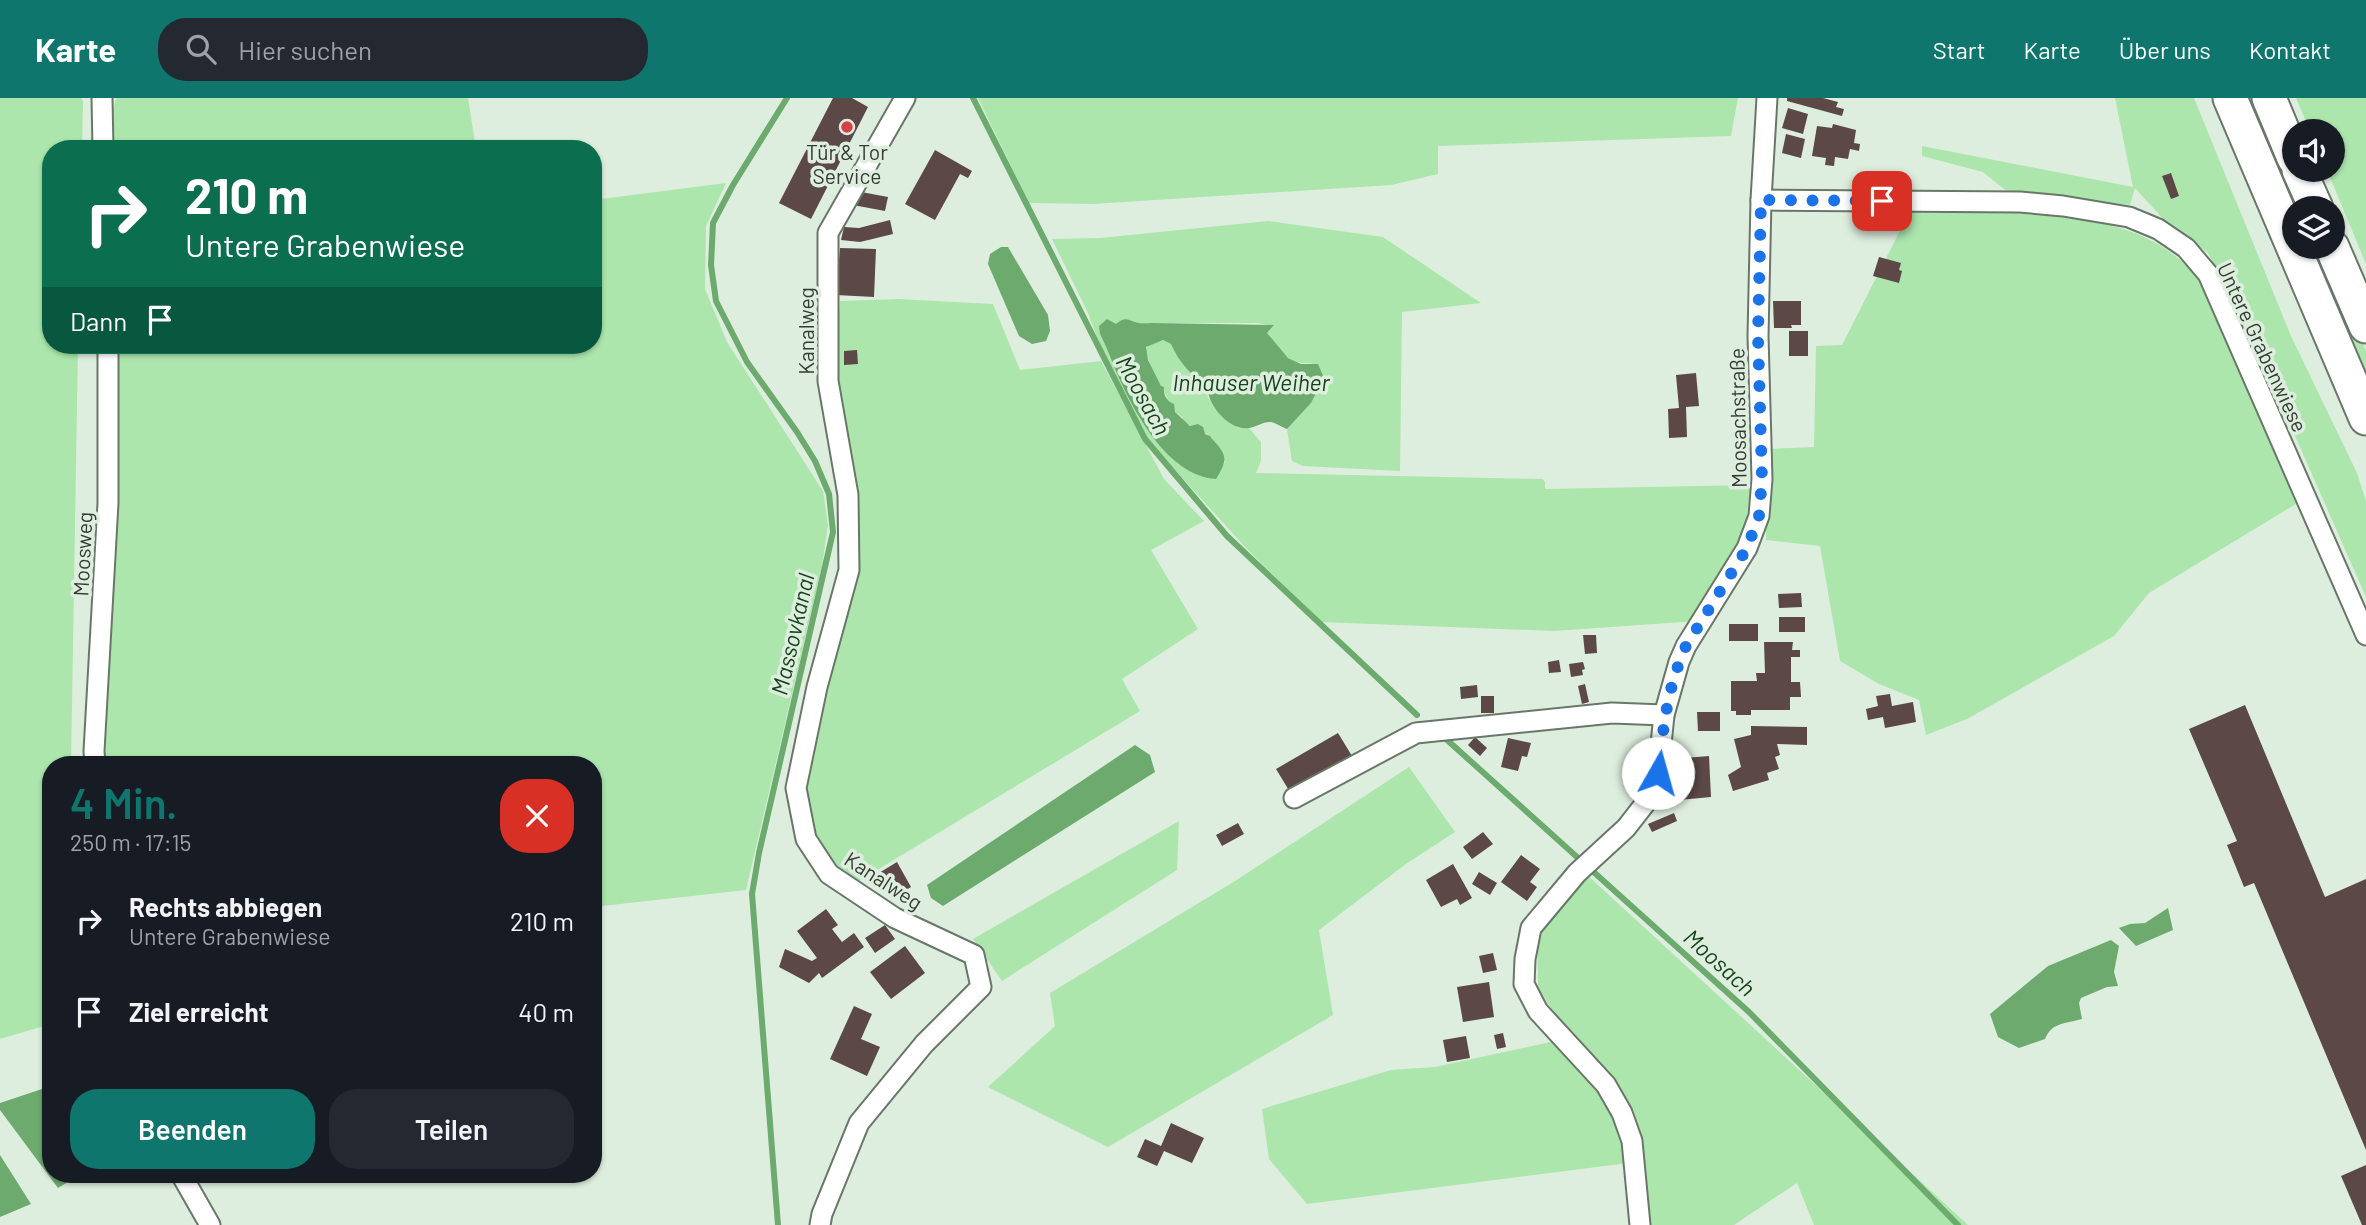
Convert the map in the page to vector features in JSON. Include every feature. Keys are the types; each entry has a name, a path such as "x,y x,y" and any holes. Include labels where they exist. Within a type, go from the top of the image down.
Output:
{"highway":[{"path":"2230,98 2366,418"},
{"path":"2269,98 2282,129"},
{"path":"2337,259 2366,326"}],"street":[{"path":"102,98 103,140"},
{"name":"Kanalweg","path":"820,1225 859,1124 924,1044 981,987 974,955 895,918 829,874 806,839 796,788 817,687 849,570 848,495 828,381 828,233 905,98"},
{"name":"Moosachstraße","path":"1640,1225 1632,1142 1622,1113 1606,1085 1538,1011 1524,985 1525,959 1531,928 1577,873 1626,828 1651,796 1658,773 1664,715 1679,662 1686,646 1747,548 1759,516 1762,479 1758,336 1761,200 1767,98"},
{"name":"Untere Grabenwiese","path":"1761,200 2020,202 2063,206 2129,217 2158,229 2186,248 2208,274 2366,635"},
{"name":"Moosweg","path":"94,756 108,503 108,354"},
{"path":"1294,798 1416,733 1612,713 1664,715"},
{"path":"186,1183 210,1225"}],"shaded area":[{"path":"0,98 81,98 82,140 42,140 42,354 78,354 71,756 42,756 42,1027 0,1039"},
{"path":"116,98 468,98 475,140 113,140 110,121"},
{"path":"978,98 1738,98 1731,136 1438,146 1438,174 1391,185 1093,204 1029,203"},
{"path":"2115,98 2194,98 2291,336 2357,473 2366,501 2366,597 2255,345 2208,253 2166,222 2135,188 2130,205 2005,190 1983,172 1922,156 1922,146 2133,187"},
{"path":"2296,98 2366,98 2366,264 2345,213 2345,196 2338,196 2332,182 2345,182 2345,119 2305,119"},
{"path":"726,183 706,226 705,289 727,342 823,491 828,525 822,566 746,890 602,906 602,756 94,756 117,354 602,354 602,199"},
{"path":"1910,211 2063,216 2101,223 2137,234 2169,252 2196,276 2206,292 2296,504 2149,593 2114,636 1967,719 1926,735 1919,700 1879,684 1840,661 1820,546 1766,540 1766,449 1814,447 1816,346 1842,345"},
{"path":"1268,221 1383,237 1481,303 1402,312 1400,471 1303,466 1292,461 1287,429 1311,403 1324,378 1311,363 1297,362 1280,350 1267,333 1273,326 1257,323 1116,324 1100,334 1131,403 1167,453 1182,466 1198,474 1216,478 1225,462 1210,436 1184,422 1175,412 1151,368 1145,350 1151,343 1163,340 1171,344 1186,368 1207,388 1208,398 1238,428 1249,428 1261,442 1261,461 1256,473 1543,479 1545,489 1751,485 1746,523 1736,550 1697,621 1554,631 1320,622 1246,548 1146,438 1052,239 1100,238"},
{"path":"2316,259 2327,259 2366,351 2366,377"},
{"path":"898,299 993,304 1020,370 1101,361 1164,479 1204,521 1151,550 1198,629 1122,679 1140,711 854,884 834,868 809,834 799,791 851,574 834,367 840,301"},
{"path":"1409,767 1455,832 1406,864 1319,930 1333,1015 1108,1147 988,1087 1055,1026 1050,993 1235,881"},
{"path":"1179,821 1177,870 1002,981 973,939"},
{"path":"1585,873 1968,1225 1814,1225 1797,1183 1734,1225 1648,1225 1644,1161 1307,1204 1269,1159 1262,1109 1391,1070 1435,1067 1555,1041 1565,1031 1538,987 1537,931"}],"water":[{"path":"1001,247 1008,247 1048,315 1050,331 1046,341 1032,344 1019,336 988,264 990,254"},
{"name":"Inhauser Weiher","path":"1107,319 1116,324 1126,319 1141,323 1274,325 1267,333 1288,358 1301,364 1318,364 1324,378 1311,403 1287,429 1268,422 1242,428 1234,426 1221,416 1207,388 1186,368 1171,344 1163,340 1146,347 1148,360 1164,387 1166,397 1174,404 1175,412 1190,426 1198,424 1203,427 1205,434 1211,436 1224,455 1224,463 1216,479 1198,475 1167,453 1131,403 1100,334 1099,326"},
{"path":"1135,745 1150,755 1155,772 943,906 931,898 927,885"},
{"path":"2168,908 2173,930 2136,946 2119,928 2145,923"},
{"path":"2111,940 2119,946 2114,972 2118,986 2107,987 2081,998 2079,1003 2082,1019 2055,1027 2045,1039 2019,1048 1998,1037 1990,1014 2048,966"},
{"path":"42,1089 42,1166 0,1110 0,1103"},
{"path":"0,1155 31,1204 0,1217"}],"building":[{"path":"833,98 852,98 868,107 811,219 779,203"},
{"path":"1787,98 1823,98 1838,102 1836,107 1844,109 1842,116 1787,101"},
{"path":"1788,108 1808,114 1803,134 1782,128"},
{"path":"1833,124 1856,130 1854,143 1860,144 1859,151 1850,149 1848,159 1835,157 1834,166 1825,165 1826,158 1812,156 1817,126 1832,128"},
{"path":"1786,134 1805,139 1801,158 1782,153"},
{"path":"935,150 972,171 968,178 960,174 935,220 905,204"},
{"path":"2171,173 2179,196 2171,199 2162,176"},
{"path":"856,191 888,197 885,211 853,205"},
{"path":"890,220 893,234 860,242 841,240 844,227 859,228"},
{"path":"840,248 876,249 874,297 836,295"},
{"path":"1879,257 1901,263 1899,283 1873,276"},
{"path":"1773,301 1801,301 1801,325 1774,328"},
{"path":"1789,331 1808,331 1808,356 1789,356"},
{"path":"857,350 858,364 844,365 844,351"},
{"path":"1696,373 1699,406 1686,407 1687,437 1669,438 1668,409 1679,408 1676,375"},
{"path":"1801,593 1802,607 1779,608 1778,594"},
{"path":"1779,617 1805,617 1805,632 1779,632"},
{"path":"1729,624 1758,624 1758,641 1729,641"},
{"path":"1583,635 1596,635 1597,653 1585,654"},
{"path":"1764,642 1793,642 1792,650 1800,650 1800,657 1791,657 1791,682 1800,682 1801,697 1790,697 1790,710 1751,710 1751,715 1736,715 1736,711 1731,711 1731,681 1757,681 1756,673 1765,673"},
{"path":"1559,660 1561,672 1549,673 1548,662"},
{"path":"1583,662 1583,675 1571,677 1569,664"},
{"path":"1585,684 1589,702 1582,704 1578,686"},
{"path":"1477,685 1478,697 1461,699 1460,687"},
{"path":"1890,694 1892,706 1913,702 1916,722 1885,728 1883,717 1868,720 1866,709 1878,706 1876,696"},
{"path":"1481,696 1494,696 1494,713 1481,713"},
{"path":"2245,705 2325,897 2366,879 2366,1150 2254,883 2244,887 2227,845 2237,841 2189,729"},
{"path":"1697,712 1720,712 1720,731 1698,731"},
{"path":"1751,726 1807,727 1807,745 1777,744 1780,755 1775,757 1779,769 1767,773 1769,780 1733,791 1728,775 1741,767 1734,739 1751,735"},
{"path":"1338,733 1352,756 1290,792 1276,769"},
{"path":"1475,737 1487,748 1480,756 1468,745"},
{"path":"1508,738 1531,743 1527,757 1522,756 1518,771 1501,767"},
{"path":"1709,756 1711,797 1679,800 1673,759"},
{"path":"1674,813 1677,821 1652,832 1648,824"},
{"path":"1238,823 1244,834 1222,846 1216,835"},
{"path":"1483,832 1493,844 1472,859 1463,847"},
{"path":"1521,855 1540,869 1530,882 1537,887 1527,901 1501,882"},
{"path":"897,862 911,887 895,897 887,884 881,888 874,876"},
{"path":"1453,864 1472,898 1460,905 1457,899 1441,907 1426,880"},
{"path":"1479,872 1497,883 1490,895 1472,884"},
{"path":"826,909 838,925 832,929 842,942 854,933 864,947 822,978 819,973 809,983 779,967 785,949 812,961 817,958 797,931"},
{"path":"885,925 895,939 875,953 865,938"},
{"path":"905,946 925,973 891,999 870,972"},
{"path":"1493,953 1497,970 1483,973 1479,956"},
{"path":"1489,982 1494,1017 1463,1022 1457,987"},
{"path":"854,1006 872,1014 861,1039 880,1047 867,1076 830,1059"},
{"path":"1503,1033 1506,1047 1497,1049 1494,1035"},
{"path":"1466,1036 1470,1058 1447,1062 1443,1040"},
{"path":"1171,1123 1204,1138 1192,1163 1164,1151 1157,1166 1137,1157 1145,1139 1161,1146"},
{"path":"2366,1165 2366,1225 2362,1225 2341,1176"}],"waterway":[{"name":"Massovkanal","path":"778,1225 752,894 759,853 833,532 829,494 815,461 747,362 716,301 711,265 713,223 733,185 787,98"},
{"name":"Moosach","path":"973,98 1145,439 1227,536 1417,715"},
{"name":"Moosach","path":"1446,739 1749,1012 1958,1225"}],"place":[{"name":"Tür & Tor Service","path":"847,127"}],"route":[{"path":"1658,773 1664,715 1679,662 1686,646 1747,548 1759,516 1762,479 1758,336 1761,200 1882,201"}]}
